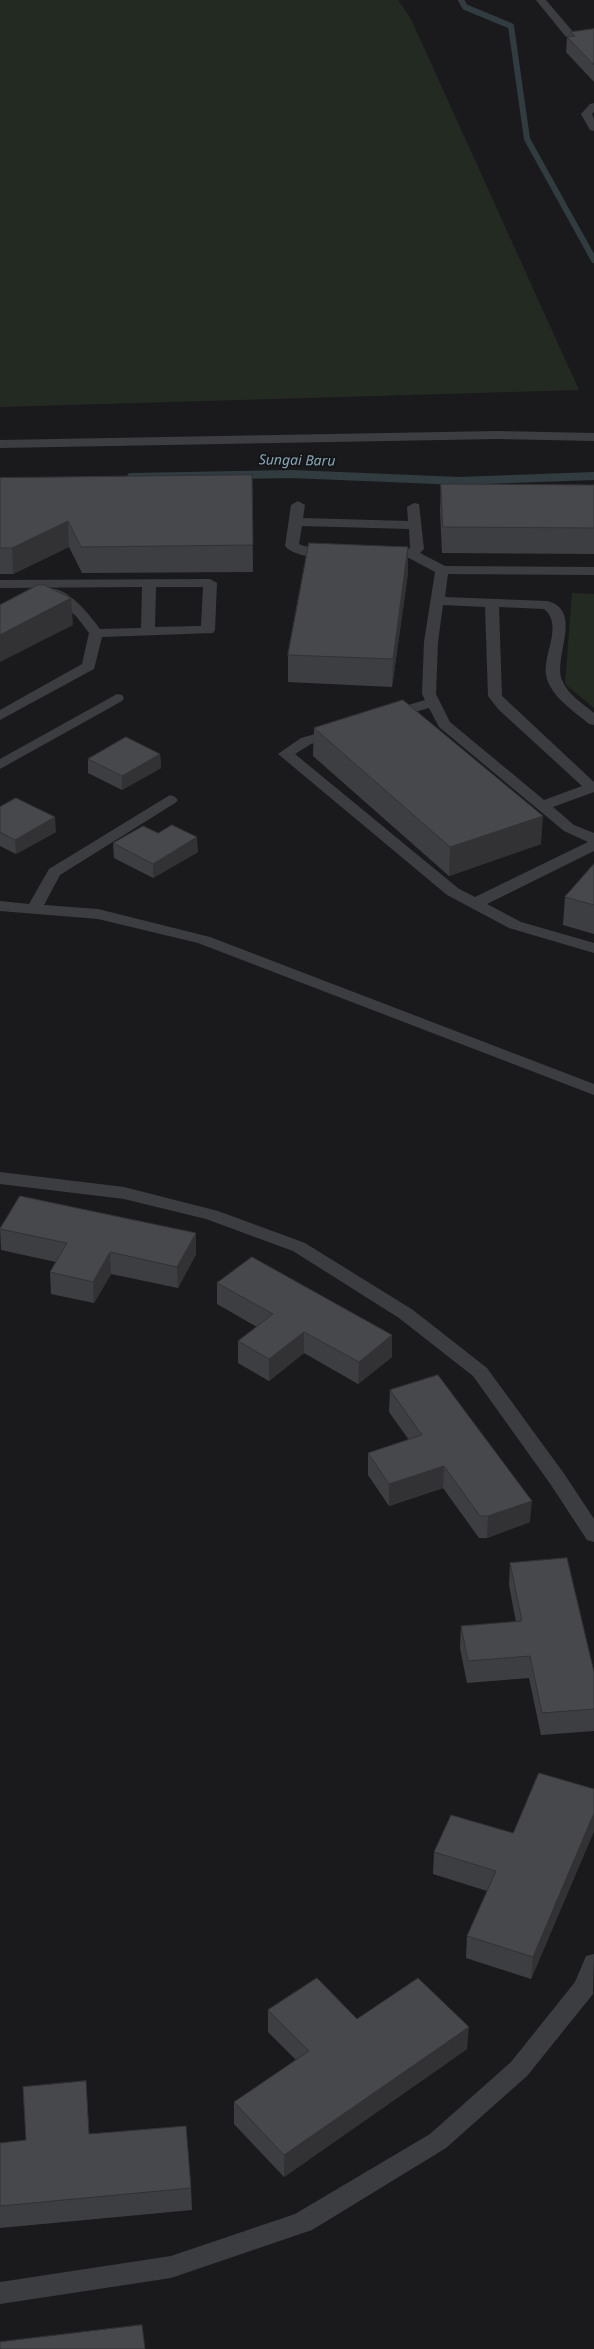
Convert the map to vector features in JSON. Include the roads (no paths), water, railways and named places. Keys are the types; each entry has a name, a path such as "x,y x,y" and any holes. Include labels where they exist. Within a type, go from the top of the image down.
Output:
{"lane":[{"path":"541,0 570,35"},
{"path":"594,106 586,114 594,128"},
{"path":"0,444 498,435 594,437"},
{"path":"298,505 292,546 294,549 303,552 348,554"},
{"path":"375,556 393,557 411,554 417,548 414,507"},
{"path":"295,522 416,525"},
{"path":"411,554 442,570 594,571"},
{"path":"442,570 431,642 429,694 444,724 569,828 594,839"},
{"path":"0,584 210,583 208,630 96,633"},
{"path":"148,632 149,584"},
{"path":"0,716 89,666 96,633 81,613 42,585"},
{"path":"438,601 547,605 556,609 560,619 551,668 554,680 563,693 594,721"},
{"path":"492,603 495,696 593,788 542,806"},
{"path":"0,766 117,698"},
{"path":"379,719 433,702"},
{"path":"352,727 306,741 285,754 438,882 474,904 515,925 594,948"},
{"path":"34,909 54,872 70,860 170,800"},
{"path":"474,904 594,845"},
{"path":"0,906 98,914 204,940 594,1090"},
{"path":"0,1178 124,1193 212,1215 299,1247 406,1314 480,1372 594,1534"},
{"path":"0,2293 171,2267 303,2222 438,2140 519,2069 585,1987 594,1963"}],"waterway":[{"path":"461,0 465,7 511,26 527,139 594,260"},
{"name":"Sungai Baru","path":"131,477 292,474 459,481 594,476"}]}
